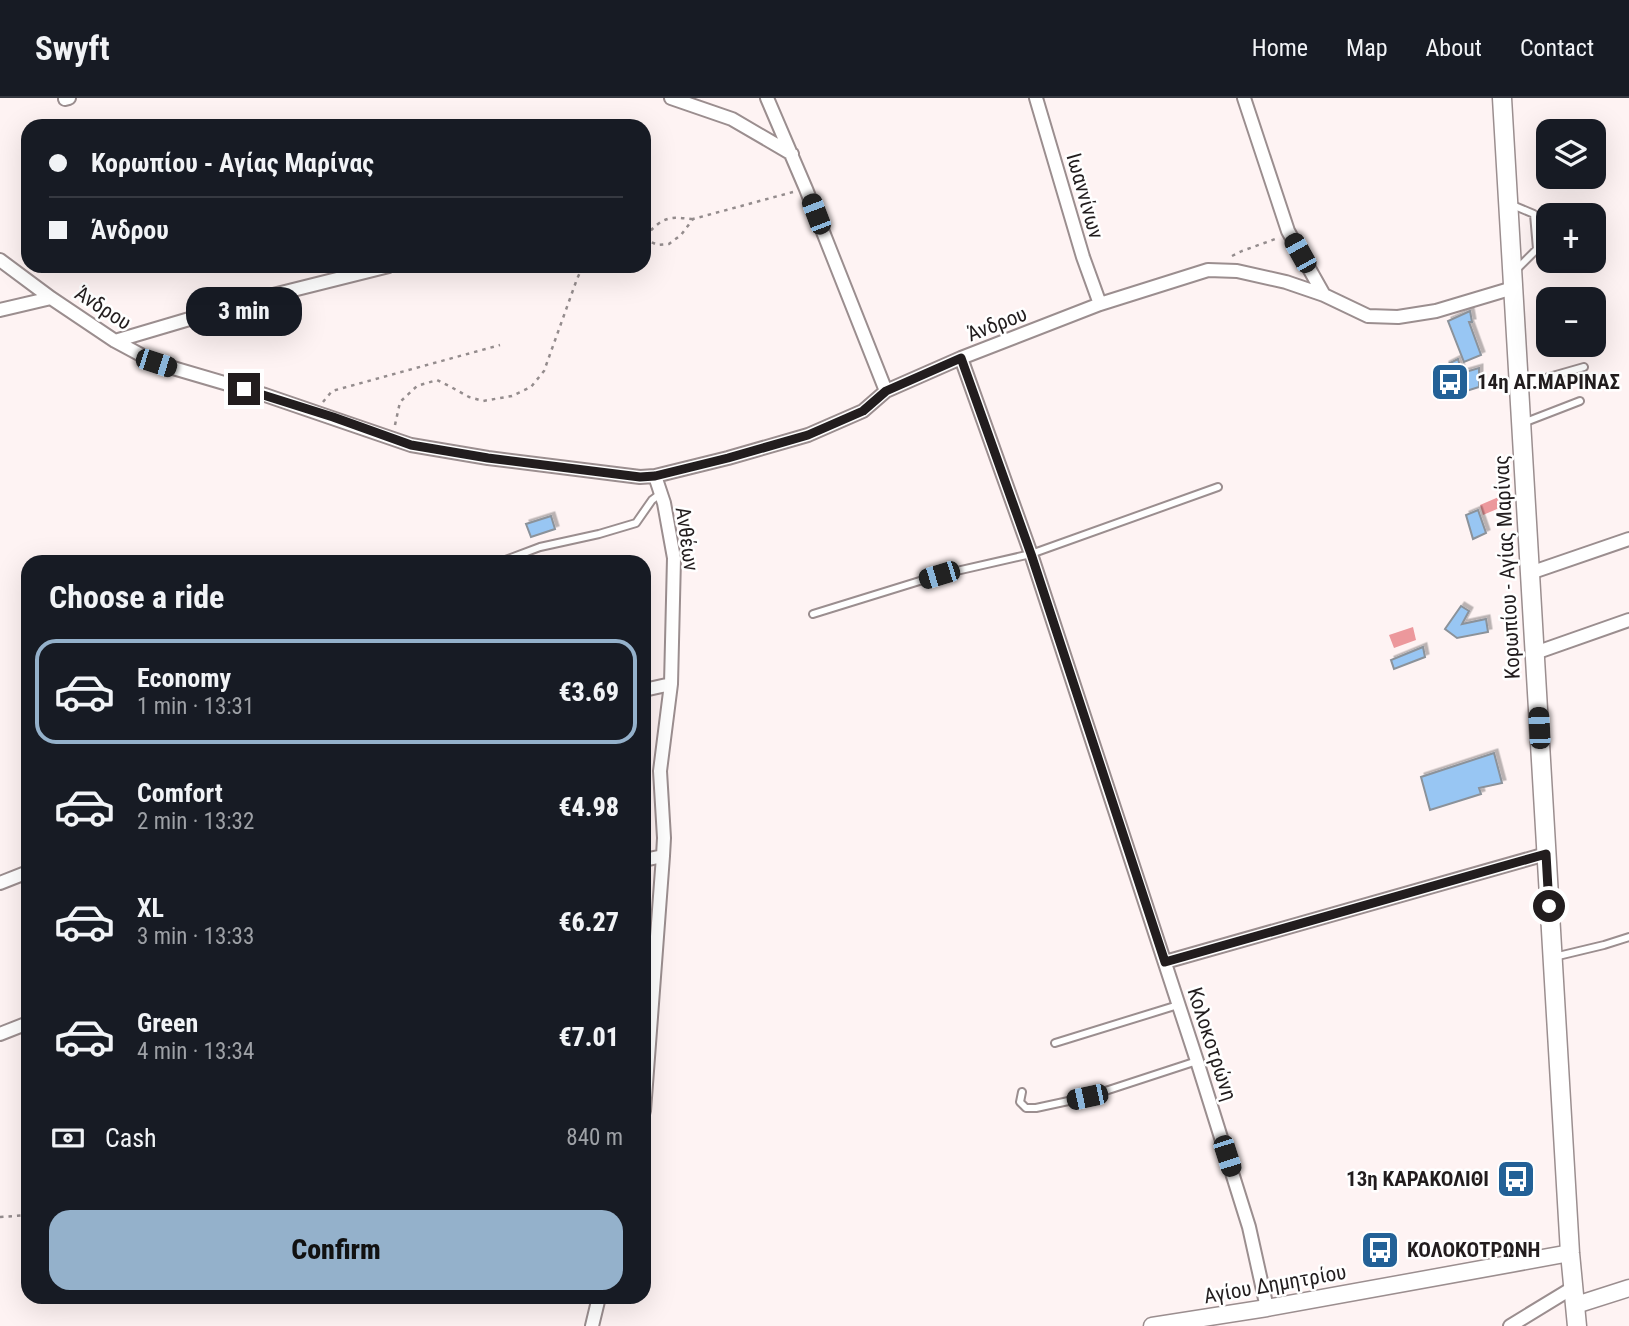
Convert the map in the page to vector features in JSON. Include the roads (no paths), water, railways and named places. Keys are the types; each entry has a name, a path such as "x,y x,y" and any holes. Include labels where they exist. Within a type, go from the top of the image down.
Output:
{"main road":[{"name":"Κορωπίου - Αγίας Μαρίνας","path":"1502,98 1570,1252 1577,1326"}],"street":[{"path":"671,98 732,119 792,154"},
{"path":"767,98 806,188 886,391"},
{"name":"Ιωαννίνων","path":"1036,98 1083,257 1100,304"},
{"path":"1244,98 1288,231 1324,295"},
{"name":"Άνδρου","path":"0,260 116,341 156,363 316,412 411,445 488,458 640,477 655,476 728,458 808,435 863,411 886,391 961,358 1100,304 1208,270 1237,271 1286,282 1324,295 1368,316 1398,317 1436,311 1512,281"},
{"path":"116,341 257,299 361,273"},
{"path":"0,310 51,298"},
{"name":"Κολοκοτρώνη","path":"961,358 1031,554 1197,1060 1249,1227 1267,1308"},
{"name":"Ανθέων","path":"651,1012 664,838 660,771 671,684 674,558 664,503 655,476"},
{"path":"1530,573 1629,539"},
{"path":"1535,653 1629,620"},
{"path":"651,688 671,684"},
{"path":"1165,962 1546,854"},
{"path":"651,859 663,856"},
{"path":"0,883 21,875"},
{"path":"0,1034 21,1026"},
{"name":"Αγίου Δημητρίου","path":"1152,1326 1267,1308 1570,1252"},
{"path":"1510,1326 1575,1296 1629,1288"},
{"path":"592,1326 597,1304"}],"lane":[{"path":"1508,203 1534,214 1536,249 1512,281"},
{"path":"1519,386 1584,367"},
{"path":"1521,423 1580,401"},
{"path":"813,614 939,575 1031,554 1218,486"},
{"path":"519,555 540,547 636,523 652,500 660,494"},
{"path":"1552,957 1629,937"},
{"path":"1055,1043 1178,1005"},
{"path":"1022,1092 1020,1102 1026,1108 1036,1108 1087,1097 1197,1060"}],"place":[{"name":"14η ΑΓ.ΜΑΡΙΝΑΣ","path":"1450,382"},
{"name":"13η ΚΑΡΑΚΟΛΙΘΙ","path":"1516,1179"},
{"name":"ΚΟΛΟΚΟΤΡΩΝΗ","path":"1380,1250"}]}
